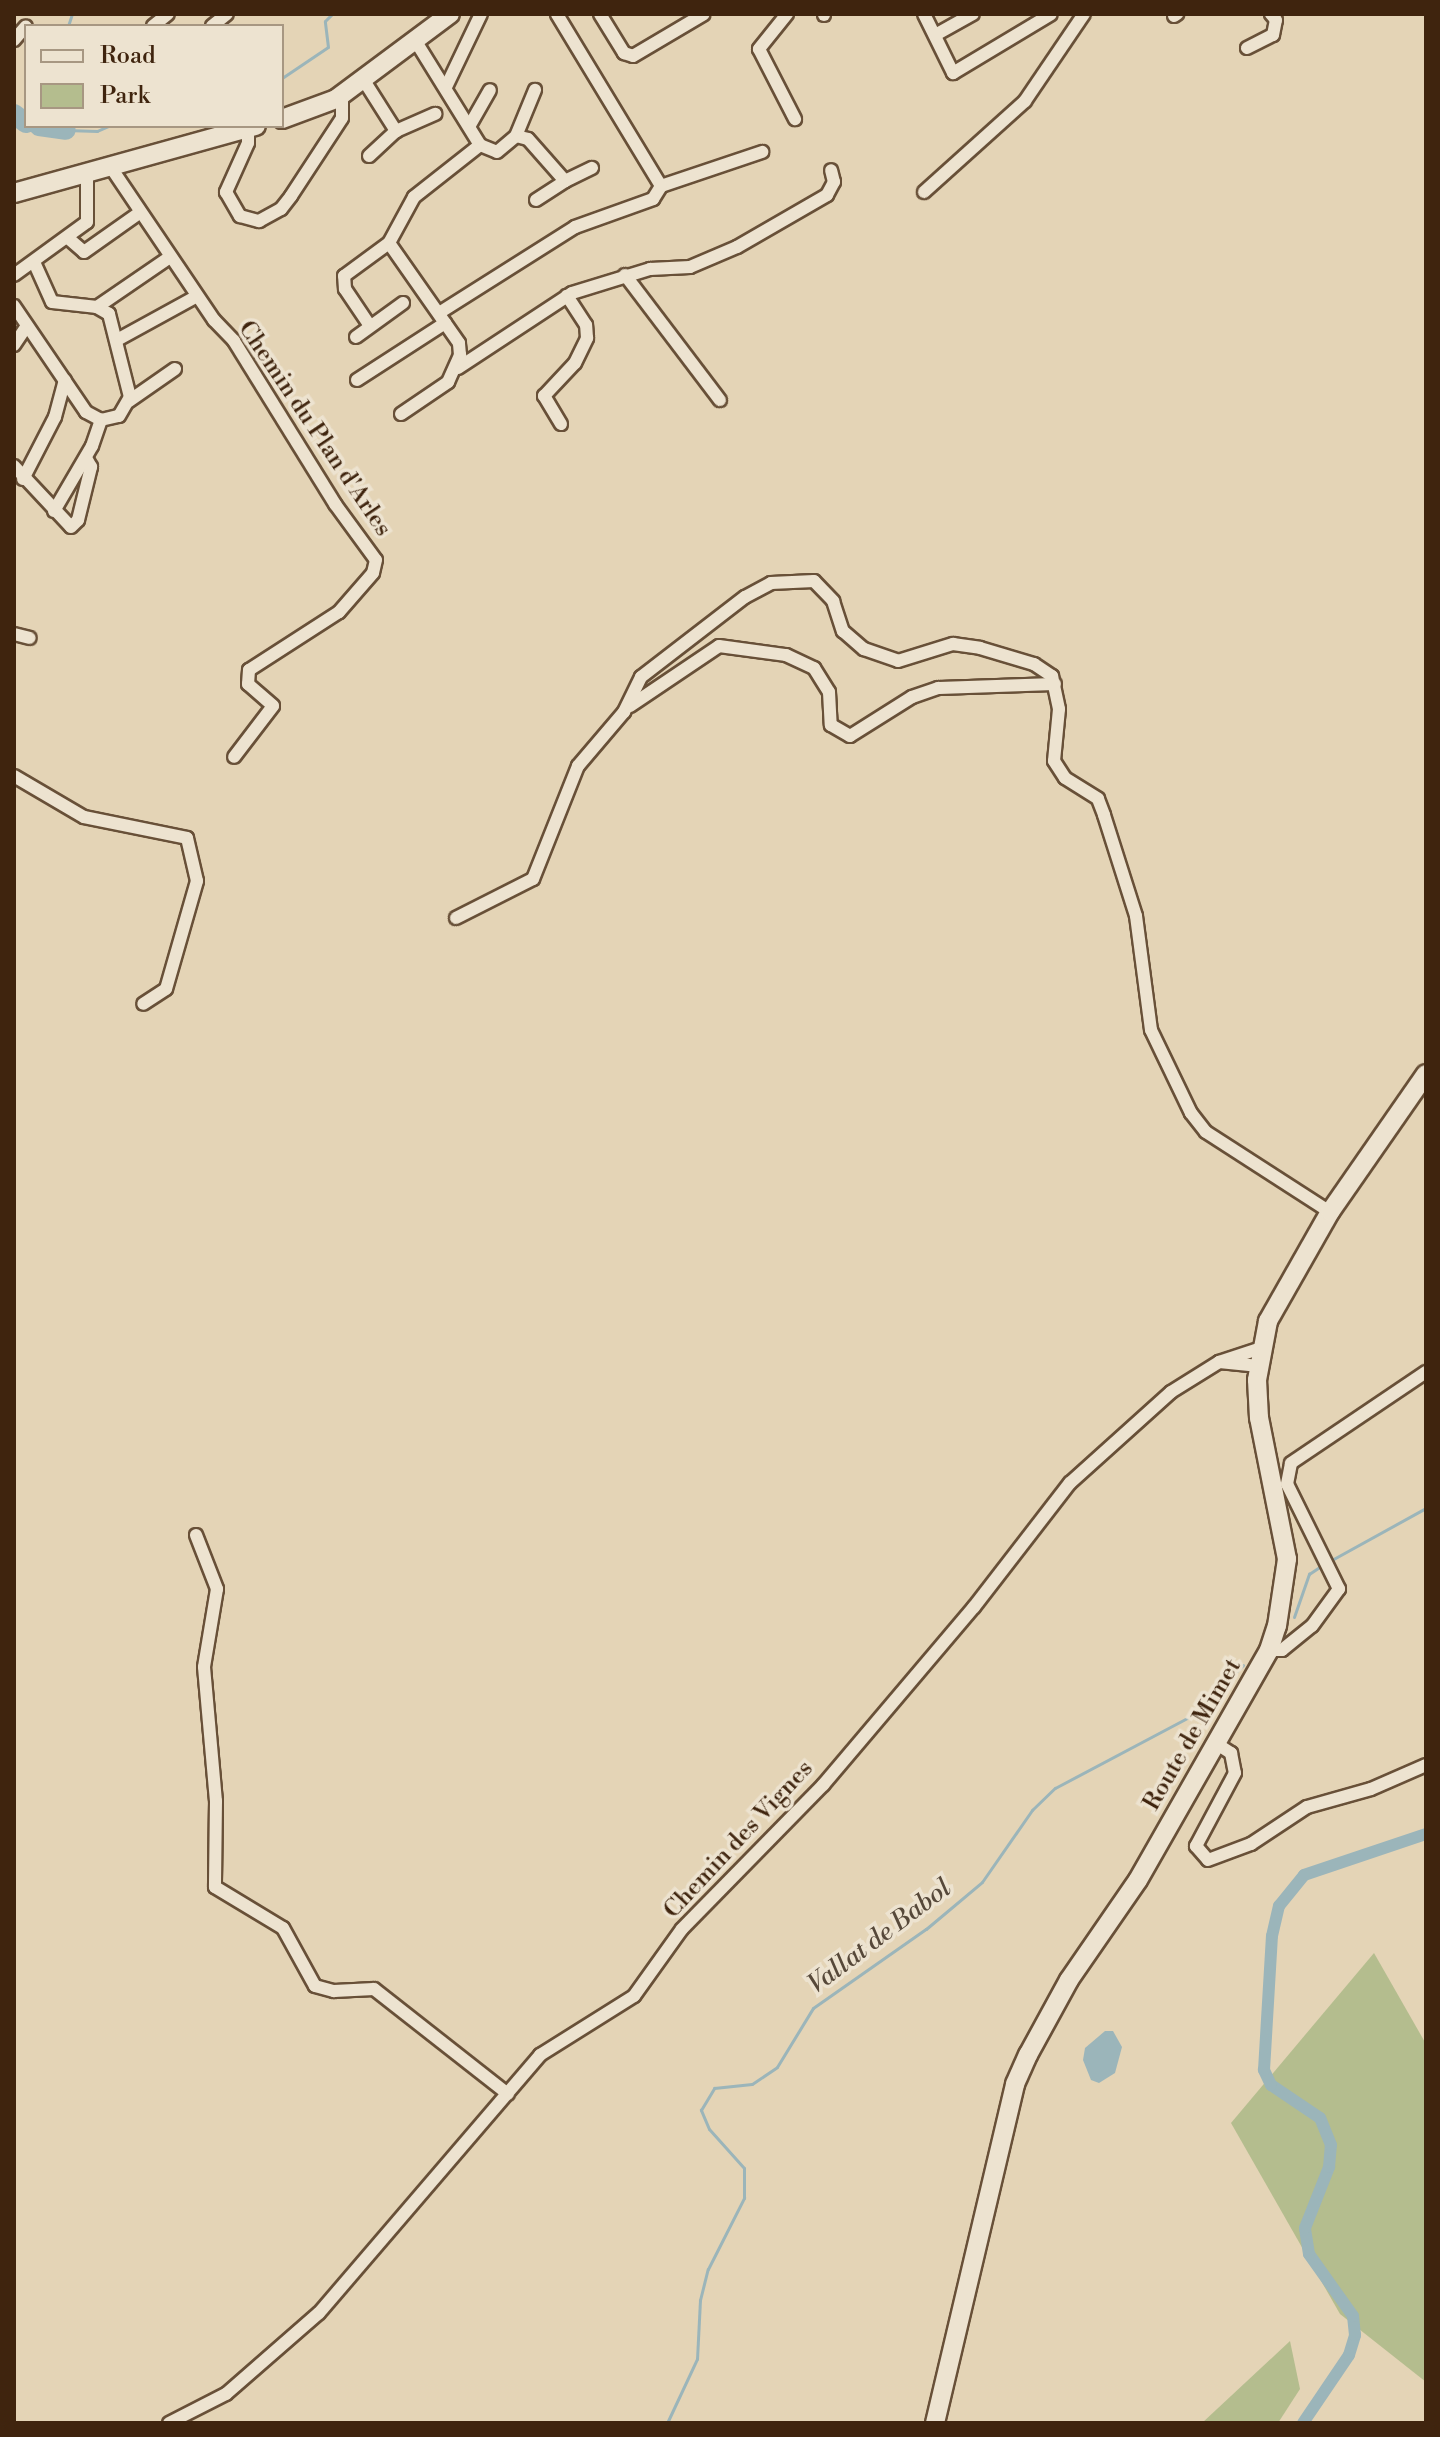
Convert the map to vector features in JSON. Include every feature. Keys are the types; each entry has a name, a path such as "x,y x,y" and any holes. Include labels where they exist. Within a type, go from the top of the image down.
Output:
{"main road":[{"path":"284,118 342,95 450,14"},
{"path":"14,193 248,128"},
{"name":"Route de Mimet","path":"935,2423 1015,2084 1028,2055 1217,1744 1269,1650 1284,1596 1287,1559 1259,1418 1260,1357 1283,1286 1330,1212 1426,1074"}],"street":[{"path":"446,87 481,14"},
{"path":"557,14 661,186"},
{"path":"600,14 624,53 633,56 704,14"},
{"path":"787,14 759,49 795,119"},
{"path":"924,14 937,34 948,70 958,73 1051,14"},
{"path":"937,34 973,14"},
{"path":"924,192 1025,101 1084,14"},
{"path":"1247,48 1273,35 1277,29 1271,14"},
{"path":"14,17 28,23"},
{"path":"415,40 480,145 497,152 516,136 535,90"},
{"path":"363,79 396,131"},
{"path":"470,125 490,90"},
{"path":"252,128 226,192 240,216 259,221 281,209 291,196 342,118 342,95"},
{"path":"369,156 396,131 435,114"},
{"path":"516,136 537,144 565,181"},
{"path":"370,326 345,289 344,276 389,243 414,197 480,145"},
{"path":"357,380 575,227 634,209 653,199 661,186 762,152"},
{"name":"Chemin du Plan d'Arles","path":"110,166 197,296 234,341 376,565 339,612 249,670 248,684 273,706 234,757"},
{"path":"536,200 592,168"},
{"path":"401,414 448,382 458,368 567,296 625,275 690,267 737,247 827,195 834,182 831,170"},
{"path":"14,275 87,222 87,173"},
{"path":"68,238 84,252 139,213"},
{"path":"389,243 459,343 458,368"},
{"path":"97,307 170,257"},
{"path":"34,262 52,302 97,307 109,314 129,401"},
{"path":"625,275 720,400"},
{"path":"117,340 197,296"},
{"path":"561,424 544,404 544,396 575,363 587,338 586,325 567,296"},
{"path":"356,337 403,303"},
{"path":"14,306 86,412 101,420 119,416 129,401 175,369"},
{"path":"14,345 27,326"},
{"path":"23,479 55,417 65,380"},
{"path":"54,511 86,458 101,420"},
{"path":"14,466 67,525 77,524 91,467 86,458"},
{"path":"624,712 641,677 657,664 745,597 771,583 799,578 824,587 843,631 864,649 898,661 953,644 980,648 1034,664 1055,684 1059,709 1054,761 1065,778 1098,799 1104,815 1136,916 1151,1030 1191,1113 1206,1132 1330,1212"},
{"path":"14,634 30,638"},
{"path":"456,918 533,879 578,766 645,692 719,646 786,655 814,668 829,692 831,725 850,736 912,697 938,688 1055,684"},
{"path":"14,776 84,817 187,838 197,881 166,989 143,1004"},
{"path":"1219,1362 1260,1357"},
{"name":"Chemin des Vignes","path":"169,2423 226,2394 319,2313 425,2184 540,2055 634,1996 682,1929 823,1785 974,1607 1070,1483 1171,1392 1219,1362 1260,1357"},
{"path":"1269,1650 1282,1650 1312,1626 1335,1600 1336,1577 1287,1484 1291,1463 1426,1372"},
{"path":"196,1535 217,1589 204,1667 216,1801 215,1887 283,1928 315,1986 334,1991 374,1989 508,2094"},
{"path":"1217,1744 1231,1753 1235,1773 1196,1846 1208,1860 1251,1844 1307,1807 1371,1789 1426,1765"}],"green space":[{"path":"1374,1953 1426,2044 1426,2382 1340,2314 1231,2123"},
{"path":"1290,2341 1300,2389 1278,2423 1202,2423"}],"water":[{"path":"1105,2031 1113,2031 1122,2047 1115,2073 1099,2083 1091,2080 1083,2060 1085,2048"}],"waterway":[{"path":"69,24 72,14"},
{"path":"284,77 328,47 325,21 332,14"},
{"path":"14,114 24,122"},
{"path":"52,128 66,130"},
{"path":"66,128 97,131 104,128"},
{"name":"Vallat de Babol","path":"1328,1562 1426,1508"},
{"name":"Vallat de Babol","path":"1294,1617 1309,1574 1321,1566"},
{"name":"Vallat de Babol","path":"667,2423 697,2359 700,2300 708,2269 744,2198 744,2168 709,2129 701,2110 714,2088 752,2084 777,2067 813,2008 926,1929 982,1882 1032,1810 1055,1788 1187,1718 1243,1665"},
{"path":"1303,2423 1349,2355 1355,2335 1353,2316 1309,2254 1305,2228 1329,2167 1331,2145 1320,2118 1271,2085 1264,2070 1272,1936 1279,1906 1304,1875 1426,1834"}]}
